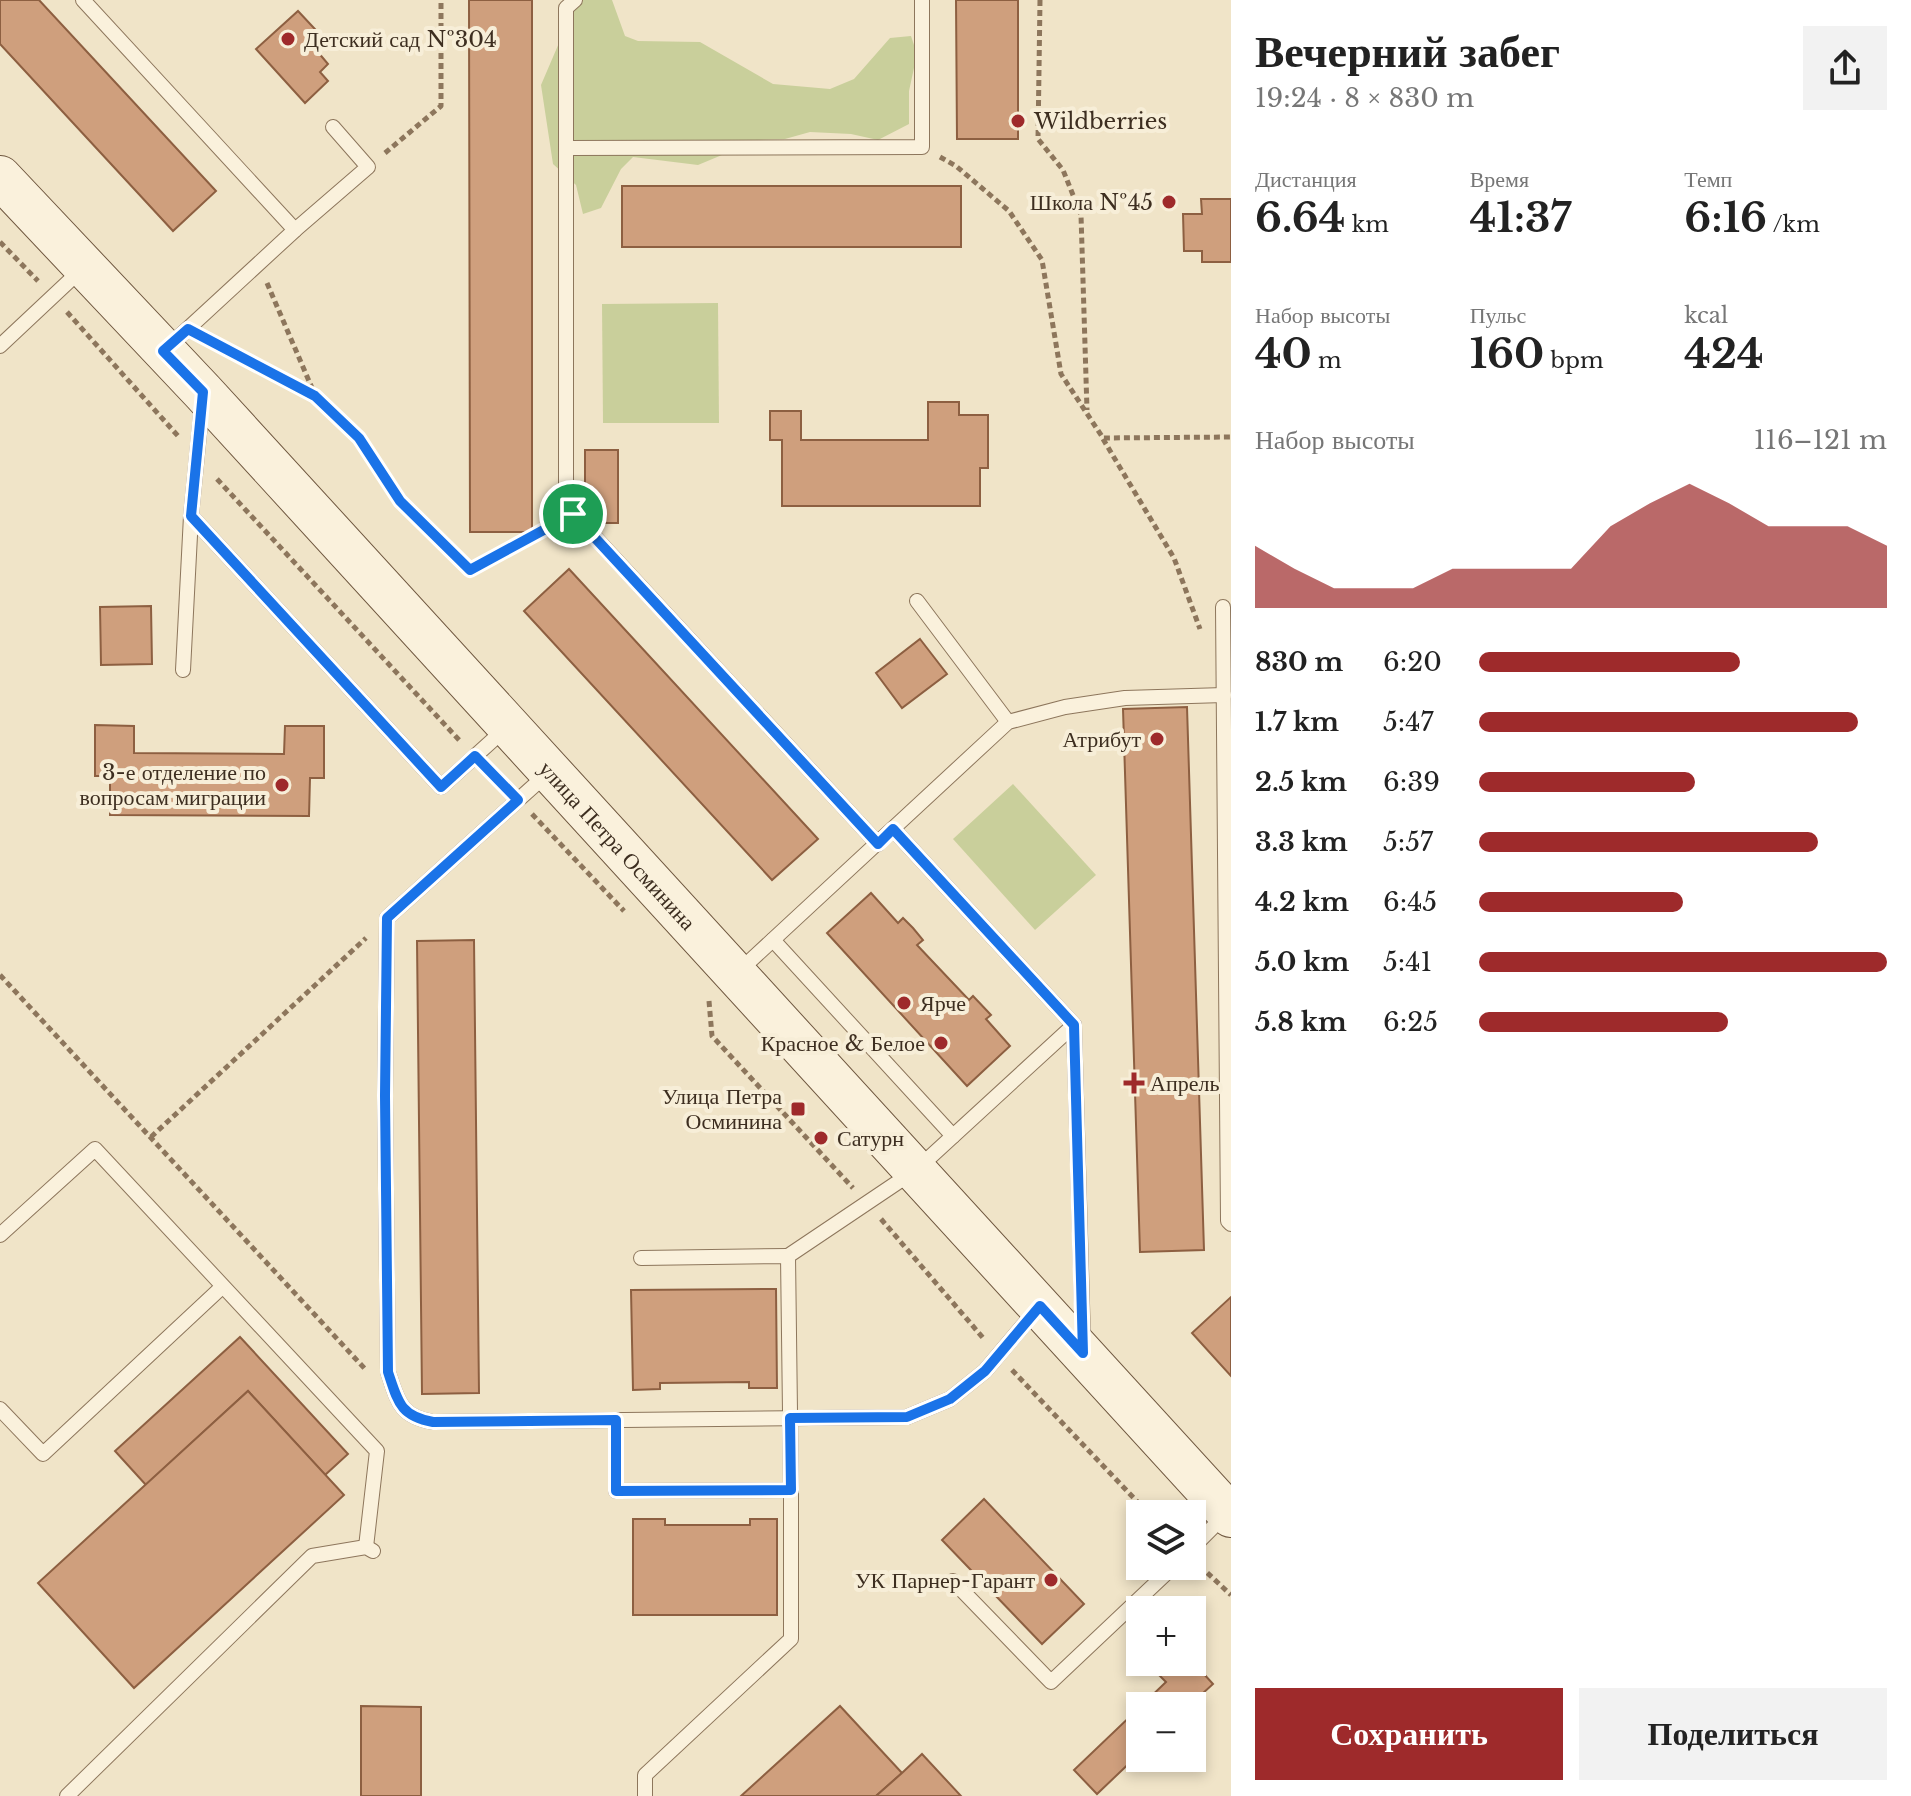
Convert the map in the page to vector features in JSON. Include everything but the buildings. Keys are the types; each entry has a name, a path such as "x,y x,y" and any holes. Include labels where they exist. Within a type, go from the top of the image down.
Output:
{"main road":[{"name":"улица Петра Осминина","path":"0,177 85,266 176,340 203,392 1229,1514"}],"lane":[{"path":"83,0 295,230"},
{"path":"575,0 566,8 566,506 878,844"},
{"path":"566,148 922,147 922,0"},
{"path":"176,340 368,167 333,127"},
{"path":"0,346 85,266"},
{"path":"183,670 191,516 203,392"},
{"path":"191,516 441,787 509,726"},
{"path":"917,601 1008,722"},
{"path":"1223,607 1228,868 1228,1221 1231,1224"},
{"path":"736,974 1008,722 1065,707 1125,698 1224,695"},
{"path":"550,771 387,918 388,1372 399,1405 415,1419 433,1422 907,1417 950,1399 985,1371 1040,1306"},
{"path":"893,829 1074,1025 1083,1353"},
{"path":"773,940 953,1136"},
{"path":"641,1258 788,1256 916,1170 1074,1025"},
{"path":"0,1235 95,1149 377,1451 370,1549 312,1556 67,1796"},
{"path":"645,1796 645,1775 791,1639 788,1256"},
{"path":"0,1409 43,1454 222,1287"},
{"path":"616,1420 616,1491 791,1490"},
{"path":"1206,1535 1229,1514"},
{"path":"953,1581 1051,1682 1159,1580"}],"path":[{"path":"368,167 441,106 441,0"},
{"path":"1040,0 1038,139 1063,170 1081,215 1087,414"},
{"path":"922,147 956,166 1009,211 1042,260 1061,374 1174,558 1204,640"},
{"path":"0,242 475,756 635,922"},
{"path":"259,264 315,396"},
{"path":"176,340 315,396 359,438 400,501 470,570 573,514"},
{"path":"1103,438 1231,437"},
{"path":"151,1137 387,918"},
{"path":"712,1036 709,1000 736,974"},
{"path":"0,975 399,1405"},
{"path":"998,1355 1136,1500"},
{"path":"1206,1571 1231,1595"}],"green space":[{"path":"567,0 612,0 625,36 638,41 700,42 773,84 830,89 854,79 890,38 911,36 917,54 909,91 909,124 878,140 851,134 810,132 785,139 758,140 698,165 633,157 621,169 601,208 583,214 576,185 553,164 541,85 559,43"},
{"path":"718,303 719,423 603,423 602,304"},
{"path":"1013,784 1096,875 1035,930 953,839"}],"place":[{"name":"Детский сад №304","path":"288,39"},
{"name":"Wildberries","path":"1018,121"},
{"name":"Школа №45","path":"1169,202"},
{"name":"Атрибут","path":"1157,739"},
{"name":"3-е отделение по вопросам миграции","path":"282,785"},
{"name":"Ярче","path":"904,1003"},
{"name":"Красное & Белое","path":"941,1043"},
{"name":"Апрель","path":"1134,1083"},
{"name":"Улица Петра Осминина","path":"798,1109"},
{"name":"Сатурн","path":"821,1138"},
{"name":"УК Парнер-Гарант","path":"1051,1580"}],"route":[{"path":"188,329 315,396 359,438 400,501 470,570 573,514 878,844 893,829 1074,1025 1083,1353 1040,1306 985,1371 950,1399 907,1417 790,1418 791,1490 616,1491 616,1420 433,1422 415,1419 399,1405 388,1372 387,918 518,800 475,756 441,787 191,516 203,392 163,351 188,329"}]}
